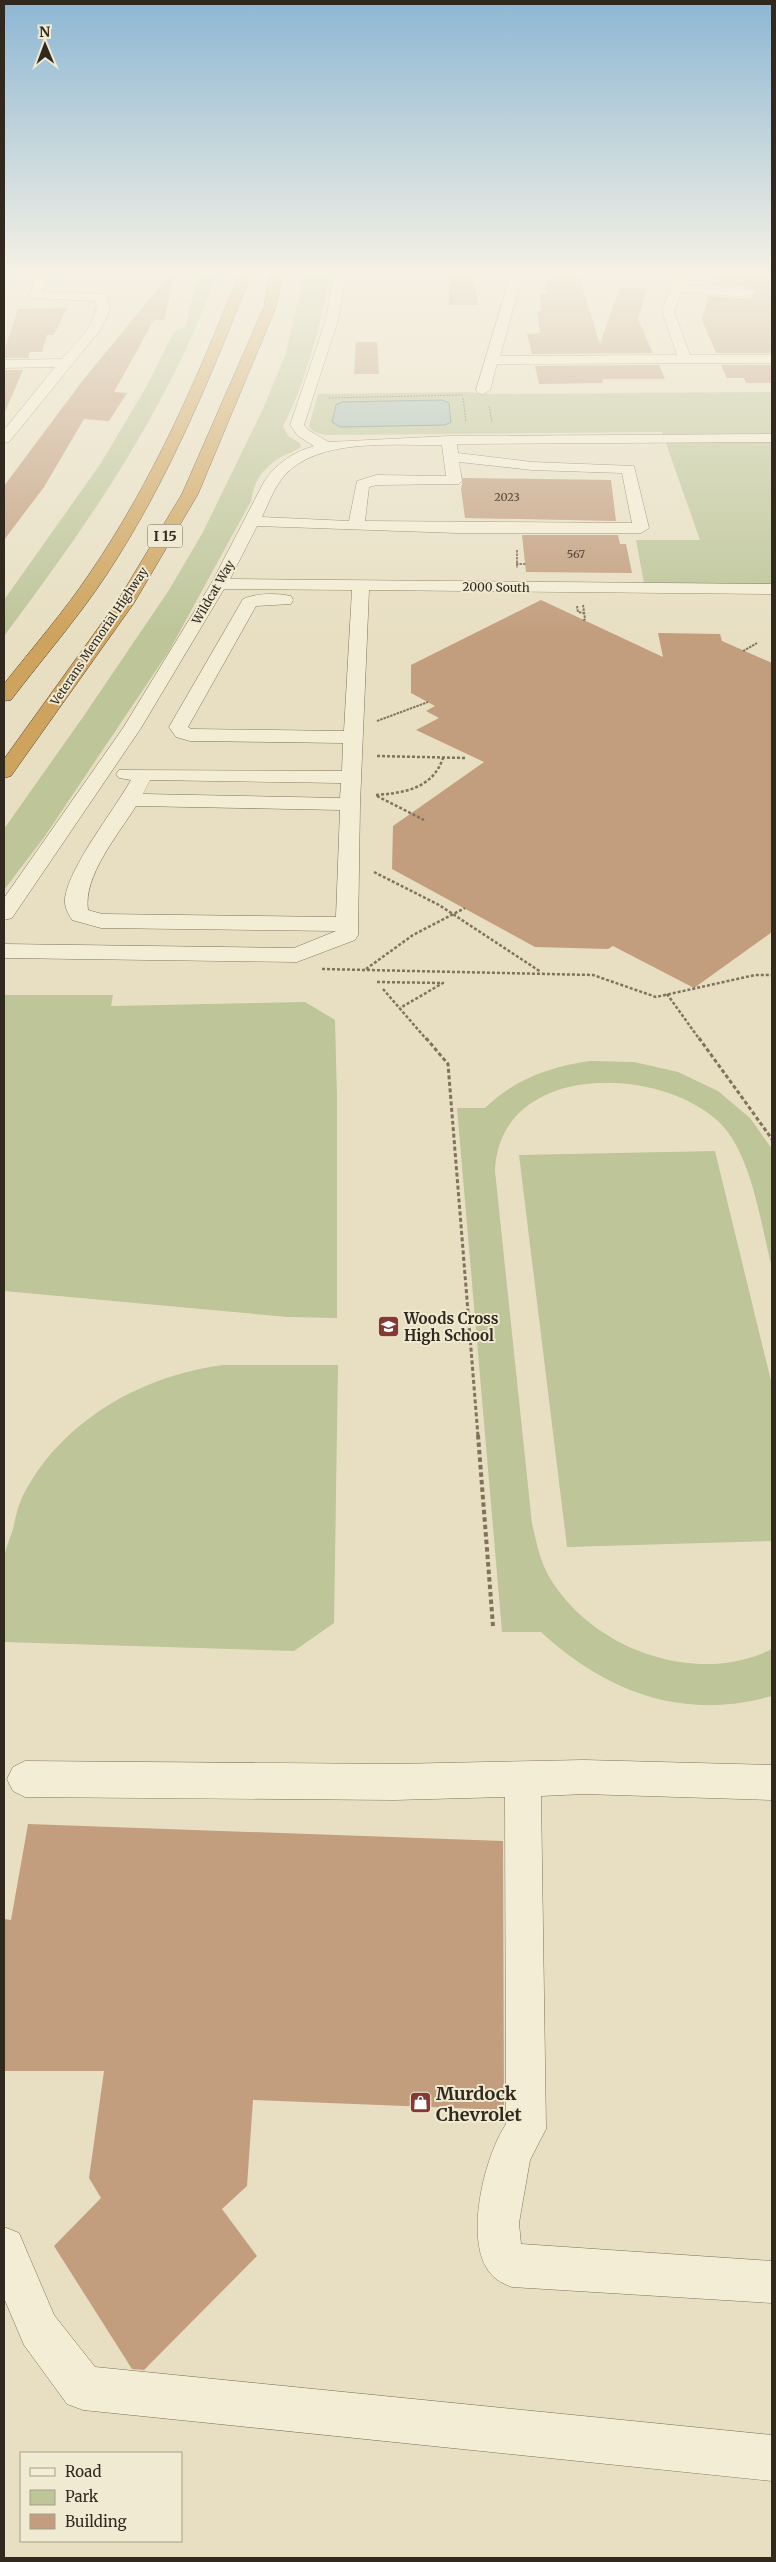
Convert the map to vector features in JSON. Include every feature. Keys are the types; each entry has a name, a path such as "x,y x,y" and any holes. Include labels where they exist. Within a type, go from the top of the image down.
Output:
{"highway":[{"name":"I 15","path":"4,696 98,574 162,466 195,394"},
{"name":"Veterans Memorial Highway","path":"4,772 125,603 190,494 233,394"}],"street":[{"path":"4,439 41,394"},
{"path":"308,394 297,425 303,434 325,446 449,440 772,438"},
{"path":"356,526 362,484 376,480 454,481 449,440"},
{"name":"Wildcat Way","path":"4,913 102,773 155,727 219,584 273,480 284,467 325,446"},
{"path":"252,521 282,524 356,526 641,528 630,469 532,466 451,457"},
{"name":"2000 South","path":"219,584 360,593 772,590"},
{"path":"4,951 297,955 347,935 350,804 355,737 360,593 251,602 155,727 190,735 355,737"},
{"path":"102,773 352,777"},
{"path":"142,775 130,800 84,874 76,899 77,910 80,915 101,921 347,924"},
{"path":"130,800 350,804"},
{"path":"25,1779 394,1782 584,1776 772,1783"},
{"path":"523,1778 526,2129 511,2153 498,2223 501,2252 512,2266 772,2282"},
{"path":"4,2248 39,2330 83,2388 772,2458"}],"path":[{"path":"463,394 466,423 469,422"},
{"path":"322,397 468,394"},
{"path":"484,422 492,422 489,403"},
{"path":"516,564 526,564"},
{"path":"583,620 585,619 584,610"},
{"path":"743,651 757,643"},
{"path":"376,722 428,702"},
{"path":"376,756 466,758"},
{"path":"424,820 376,796 397,794 421,786 433,777 441,767 443,758"},
{"path":"374,872 394,880 452,914 542,973"},
{"path":"365,970 385,954 465,908"},
{"path":"316,969 593,974 656,996 755,975 772,975"},
{"path":"377,982 442,983 400,1008"},
{"path":"383,988 448,1064 493,1626"},
{"path":"667,994 772,1139"}],"green space":[{"path":"142,394 163,394 124,463 96,507 4,636 4,600 101,463"},
{"path":"269,394 297,394 283,426 288,436 300,443 301,447 270,464 261,474 252,493 251,501 169,651 45,836 4,890 4,829 169,590 203,532"},
{"path":"318,394 772,394 772,584 644,583 636,540 700,540 662,432 322,434 315,432 309,426"},
{"path":"4,995 113,995 111,1006 305,1002 335,1020 337,1318 288,1317 4,1291"},
{"path":"590,1061 634,1062 678,1072 718,1091 750,1118 772,1149 772,1268 754,1191 740,1153 720,1123 693,1104 660,1090 623,1084 586,1084 552,1092 523,1109 503,1135 495,1171 532,1524 540,1554 546,1571 564,1598 587,1621 615,1639 645,1653 677,1661 709,1664 742,1660 772,1649 772,1696 740,1703 708,1705 678,1703 648,1696 620,1686 593,1671 566,1653 541,1632 502,1632 457,1108 485,1108 508,1089 533,1076 561,1067"},
{"path":"715,1151 772,1385 772,1541 567,1547 519,1155"},
{"path":"224,1365 338,1365 334,1623 294,1651 4,1642 2,1590 6,1548 21,1500 37,1472 57,1447 80,1426 106,1407 133,1392 163,1379 193,1370"}],"water":[{"path":"442,400 449,403 451,422 445,425 340,427 332,422 336,405 342,402"}],"building":[{"path":"4,394 13,394 4,414"},
{"path":"73,394 127,394 109,421 84,419 44,487 4,540 4,486"},
{"path":"463,478 611,480 616,521 465,518 461,489"},
{"path":"522,535 618,535 620,544 626,544 632,573 526,572"},
{"path":"541,600 663,657 658,633 720,634 722,641 772,663 772,932 694,988 613,946 608,949 535,947 392,869 393,826 484,762 416,730 439,718 426,711 435,706 411,693 411,665"},
{"name":"Murdock Chevrolet","path":"28,1824 503,1841 504,2110 253,2100 247,2186 222,2209 257,2256 144,2370 132,2369 54,2246 101,2198 89,2178 104,2071 4,2071 4,1919 11,1920"}],"place":[{"name":"Woods Cross High School","path":"388,1327"},
{"name":"Murdock Chevrolet","path":"420,2103"}]}
